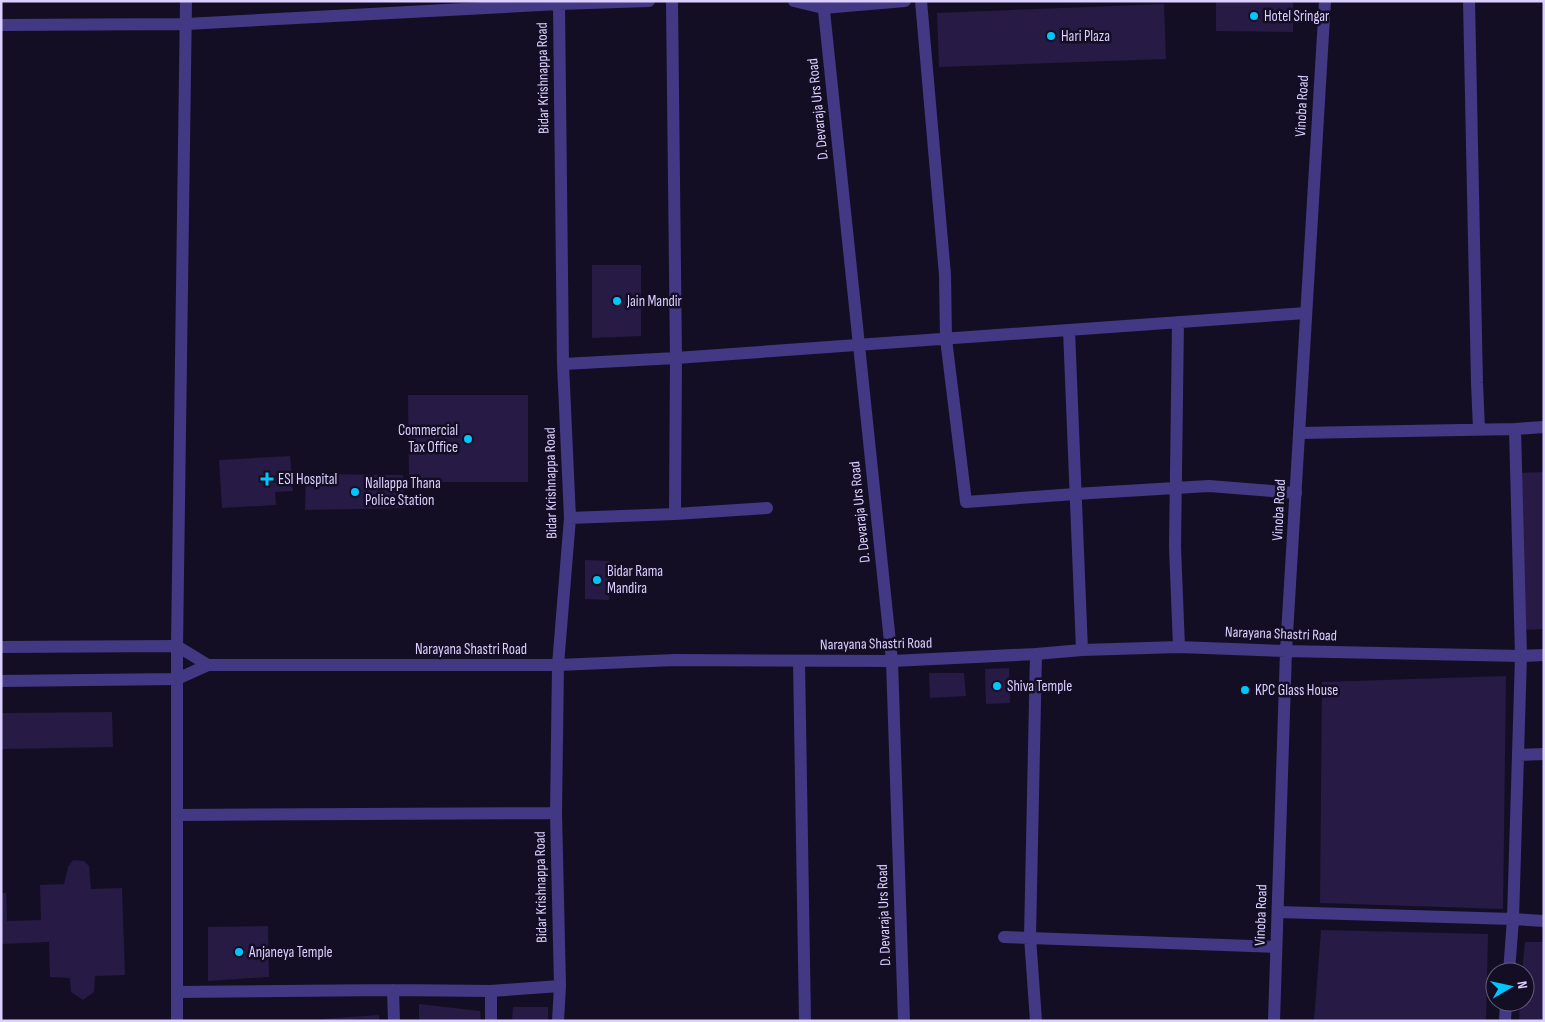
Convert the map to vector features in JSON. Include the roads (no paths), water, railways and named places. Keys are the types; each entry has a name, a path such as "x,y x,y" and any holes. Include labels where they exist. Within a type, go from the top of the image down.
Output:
{"street":[{"path":"177,1021 177,646 186,1"},
{"path":"1,25 186,24 559,4 650,1"},
{"path":"672,1 676,358 675,514"},
{"path":"794,1 823,5 905,1"},
{"path":"921,1 945,275 946,339 966,502 1209,486 1296,493"},
{"name":"Vinoba Road","path":"1274,1021 1286,651 1325,1"},
{"path":"1469,1 1480,429"},
{"name":"Bidar Krishnappa Road","path":"558,1021 560,986 556,813 558,665 570,518 563,364 559,4"},
{"name":"D. Devaraja Urs Road","path":"823,5 892,661 904,1021"},
{"path":"563,364 676,358 1306,313"},
{"path":"1178,322 1175,547 1179,647"},
{"path":"1069,330 1082,650"},
{"path":"1299,433 1544,427"},
{"path":"1510,962 1521,656 1515,429"},
{"path":"570,518 767,508"},
{"path":"1,647 177,646 208,665"},
{"name":"Narayana Shastri Road","path":"1,681 177,680 208,665 558,665 675,660 892,661 1082,650 1179,647 1286,651 1544,655"},
{"path":"1036,654 1030,937 1036,1021"},
{"path":"799,661 806,1021"},
{"path":"1518,755 1544,754"},
{"path":"177,815 556,813"},
{"path":"1278,912 1512,919 1544,922"},
{"path":"1004,937 1276,947"},
{"path":"177,992 491,991 560,986"},
{"path":"393,990 394,1021"},
{"path":"491,991 492,1021"}],"place":[{"name":"Hotel Sringar","path":"1254,16"},
{"name":"Hari Plaza","path":"1051,36"},
{"name":"Jain Mandir","path":"617,301"},
{"name":"Commercial Tax Office","path":"468,439"},
{"name":"ESI Hospital","path":"267,479"},
{"name":"Nallappa Thana Police Station","path":"355,492"},
{"name":"Bidar Rama Mandira","path":"597,580"},
{"name":"Shiva Temple","path":"997,686"},
{"name":"KPC Glass House","path":"1245,690"},
{"name":"Anjaneya Temple","path":"239,952"}]}
